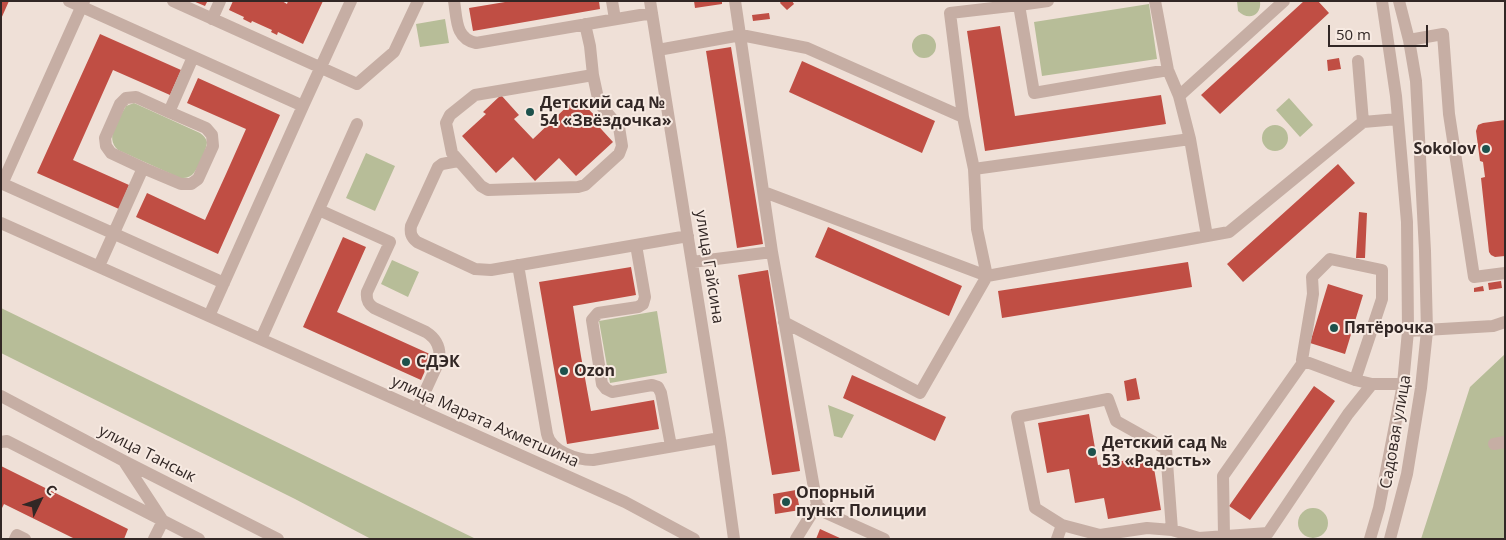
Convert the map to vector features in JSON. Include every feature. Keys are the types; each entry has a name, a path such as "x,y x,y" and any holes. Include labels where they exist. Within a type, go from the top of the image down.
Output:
{"street":[{"path":"69,1 83,4 193,57 303,106"},
{"path":"173,1 357,84 394,52 418,1"},
{"path":"212,19 220,1"},
{"path":"209,316 351,1"},
{"path":"454,1 461,36 470,42 476,43 615,19 651,7"},
{"path":"612,1 615,19"},
{"path":"735,1 772,252 817,505 824,512 884,539"},
{"path":"784,322 920,393 988,276 977,229 974,169 963,117 949,7 1019,5 1048,1"},
{"path":"1155,1 1168,70 1179,96 1190,139 1207,236"},
{"path":"1179,96 1284,1"},
{"name":"Садовая улица","path":"1370,539 1379,508 1403,384 1408,331 1407,232 1398,119 1389,38 1382,1"},
{"name":"Садовая улица","path":"1390,539 1407,474 1421,388 1427,331 1425,251 1416,81 1409,40 1399,1"},
{"path":"83,4 2,184 224,283"},
{"path":"1019,5 1034,93 1168,70"},
{"name":"улица Гайсина","path":"651,7 720,438 734,539"},
{"path":"585,24 599,103 620,129 622,146 619,154 585,185 578,187 488,190 458,161 451,150 447,121 450,115 472,97 478,94 593,76"},
{"path":"1409,40 1443,34 1449,114 1474,277 1505,273"},
{"path":"658,50 741,35 807,48 963,117"},
{"path":"168,112 193,57"},
{"path":"1358,61 1363,122"},
{"path":"136,97 206,128 212,135 212,146 195,182 186,185 181,184 144,168 111,153 106,146 105,138 120,104 126,98 136,97"},
{"path":"764,192 988,276 1229,232 1363,122 1398,119"},
{"path":"261,339 357,124"},
{"path":"974,169 1190,139"},
{"path":"458,161 442,164 438,167 411,226 411,235 417,242 475,268 487,270 688,236"},
{"path":"100,266 144,168"},
{"path":"319,210 390,242 411,235"},
{"name":"улица Марата Ахметшина","path":"1,222 625,502 694,539"},
{"path":"390,242 367,292 367,300 374,308 426,332 438,344 439,361 417,409"},
{"path":"636,245 645,297 643,304 598,313 593,317 592,323 602,384 612,392 652,385 660,389 671,446"},
{"path":"692,262 772,252"},
{"path":"1304,361 1302,360 1312,294 1312,277 1330,259 1382,270 1382,299 1355,380"},
{"path":"518,265 547,434 552,444 576,457 592,460 720,438"},
{"path":"1408,331 1493,326 1505,322"},
{"path":"1304,361 1355,380 1372,384 1403,384"},
{"path":"1224,535 1223,476 1304,361"},
{"path":"1172,530 1166,449 1116,421 1108,399 1017,417 1035,508 1062,524 1100,536 1147,528 1172,530 1199,538 1224,535 1269,536 1348,414 1372,384"},
{"name":"улица Тансык","path":"1,396 278,539"},
{"path":"1,442 7,441 199,539"},
{"path":"124,461 163,521"},
{"path":"796,539 817,505"},
{"path":"154,539 163,521"},
{"path":"1057,539 1062,524"},
{"path":"15,539 17,535 25,539"}],"green space":[{"path":"1237,1 1260,1 1259,10 1254,15 1246,16 1238,11"},
{"path":"1149,4 1157,59 1042,76 1034,22"},
{"path":"445,19 449,43 420,47 416,24"},
{"path":"924,34 932,38 936,46 932,54 924,58 916,54 912,46 916,38"},
{"path":"1289,98 1313,125 1300,137 1276,110"},
{"path":"134,103 200,133 204,137 207,142 205,150 199,165 192,175 180,178 118,150 112,139 114,128 126,106"},
{"path":"1275,125 1284,129 1288,138 1284,147 1275,151 1266,147 1262,138 1266,129"},
{"path":"366,153 395,166 375,211 346,198"},
{"path":"392,260 419,272 408,297 381,284"},
{"path":"1,308 476,539 371,539 295,499 1,353"},
{"path":"657,311 667,373 610,383 599,321"},
{"path":"1505,354 1505,539 1421,539 1470,387"},
{"path":"828,405 854,415 842,438 834,436"},
{"path":"1313,508 1324,512 1328,523 1324,534 1313,538 1302,534 1298,523 1302,512"}],"building":[{"path":"1,1 9,1 1,19"},
{"path":"193,1 205,1 207,2 205,6"},
{"path":"233,1 282,1 287,4 288,1 323,1 303,44 278,32 277,35 271,32 272,30 243,19 244,17 229,10"},
{"path":"511,1 599,1 600,9 473,31 469,8"},
{"path":"694,1 722,1 722,4 695,8"},
{"path":"781,1 792,1 794,4 787,10 780,3"},
{"path":"1304,1 1318,1 1329,13 1220,114 1201,95"},
{"path":"769,13 770,19 753,21 752,15"},
{"path":"1000,26 1015,116 1161,95 1166,124 985,151 967,31"},
{"path":"100,34 181,70 170,95 113,70 73,160 129,185 119,209 37,173"},
{"path":"731,47 763,244 737,248 706,51"},
{"path":"1339,58 1341,69 1328,71 1327,60"},
{"path":"802,61 935,121 922,153 789,92"},
{"path":"198,78 280,115 218,254 136,217 147,193 205,220 226,174 246,129 187,103"},
{"path":"501,95 519,115 514,119 533,139 577,97 595,116 592,119 613,142 576,176 559,158 535,181 513,157 496,173 462,136 486,114 483,112"},
{"path":"1505,120 1505,256 1495,257 1489,252 1481,178 1485,177 1483,162 1480,161 1476,131 1478,125 1483,123"},
{"path":"1338,164 1355,183 1243,282 1227,264"},
{"path":"1359,212 1367,213 1365,258 1356,258"},
{"path":"828,227 962,286 949,316 815,257"},
{"path":"343,237 366,247 337,312 432,355 421,380 303,327"},
{"path":"1188,262 1192,287 1002,318 998,291"},
{"path":"631,267 636,295 573,306 581,356 591,411 654,400 659,429 567,444 539,282"},
{"path":"768,270 800,471 772,475 738,275"},
{"path":"1501,281 1502,288 1489,290 1488,283"},
{"path":"1328,284 1363,295 1345,354 1310,343"},
{"path":"1483,286 1484,291 1474,292 1474,288"},
{"path":"852,375 946,417 935,441 843,398"},
{"path":"1136,378 1140,399 1127,401 1124,381"},
{"path":"1314,386 1335,401 1250,520 1229,506"},
{"path":"1089,414 1098,465 1152,456 1161,510 1108,519 1104,498 1075,503 1069,469 1047,473 1038,423"},
{"path":"1,466 128,529 124,539 75,539 4,504 1,510"},
{"name":"Опорный пункт Полиции","path":"796,490 800,510 775,514 773,494"},
{"path":"820,529 842,539 816,539"}],"place":[{"name":"Детский сад № 54 «Звёздочка»","path":"530,112"},
{"name":"Sokolov","path":"1486,149"},
{"name":"Пятёрочка","path":"1334,328"},
{"name":"СДЭК","path":"406,362"},
{"name":"Ozon","path":"564,371"},
{"name":"Детский сад № 53 «Радость»","path":"1092,452"},
{"name":"Опорный пункт Полиции","path":"786,502"}]}
